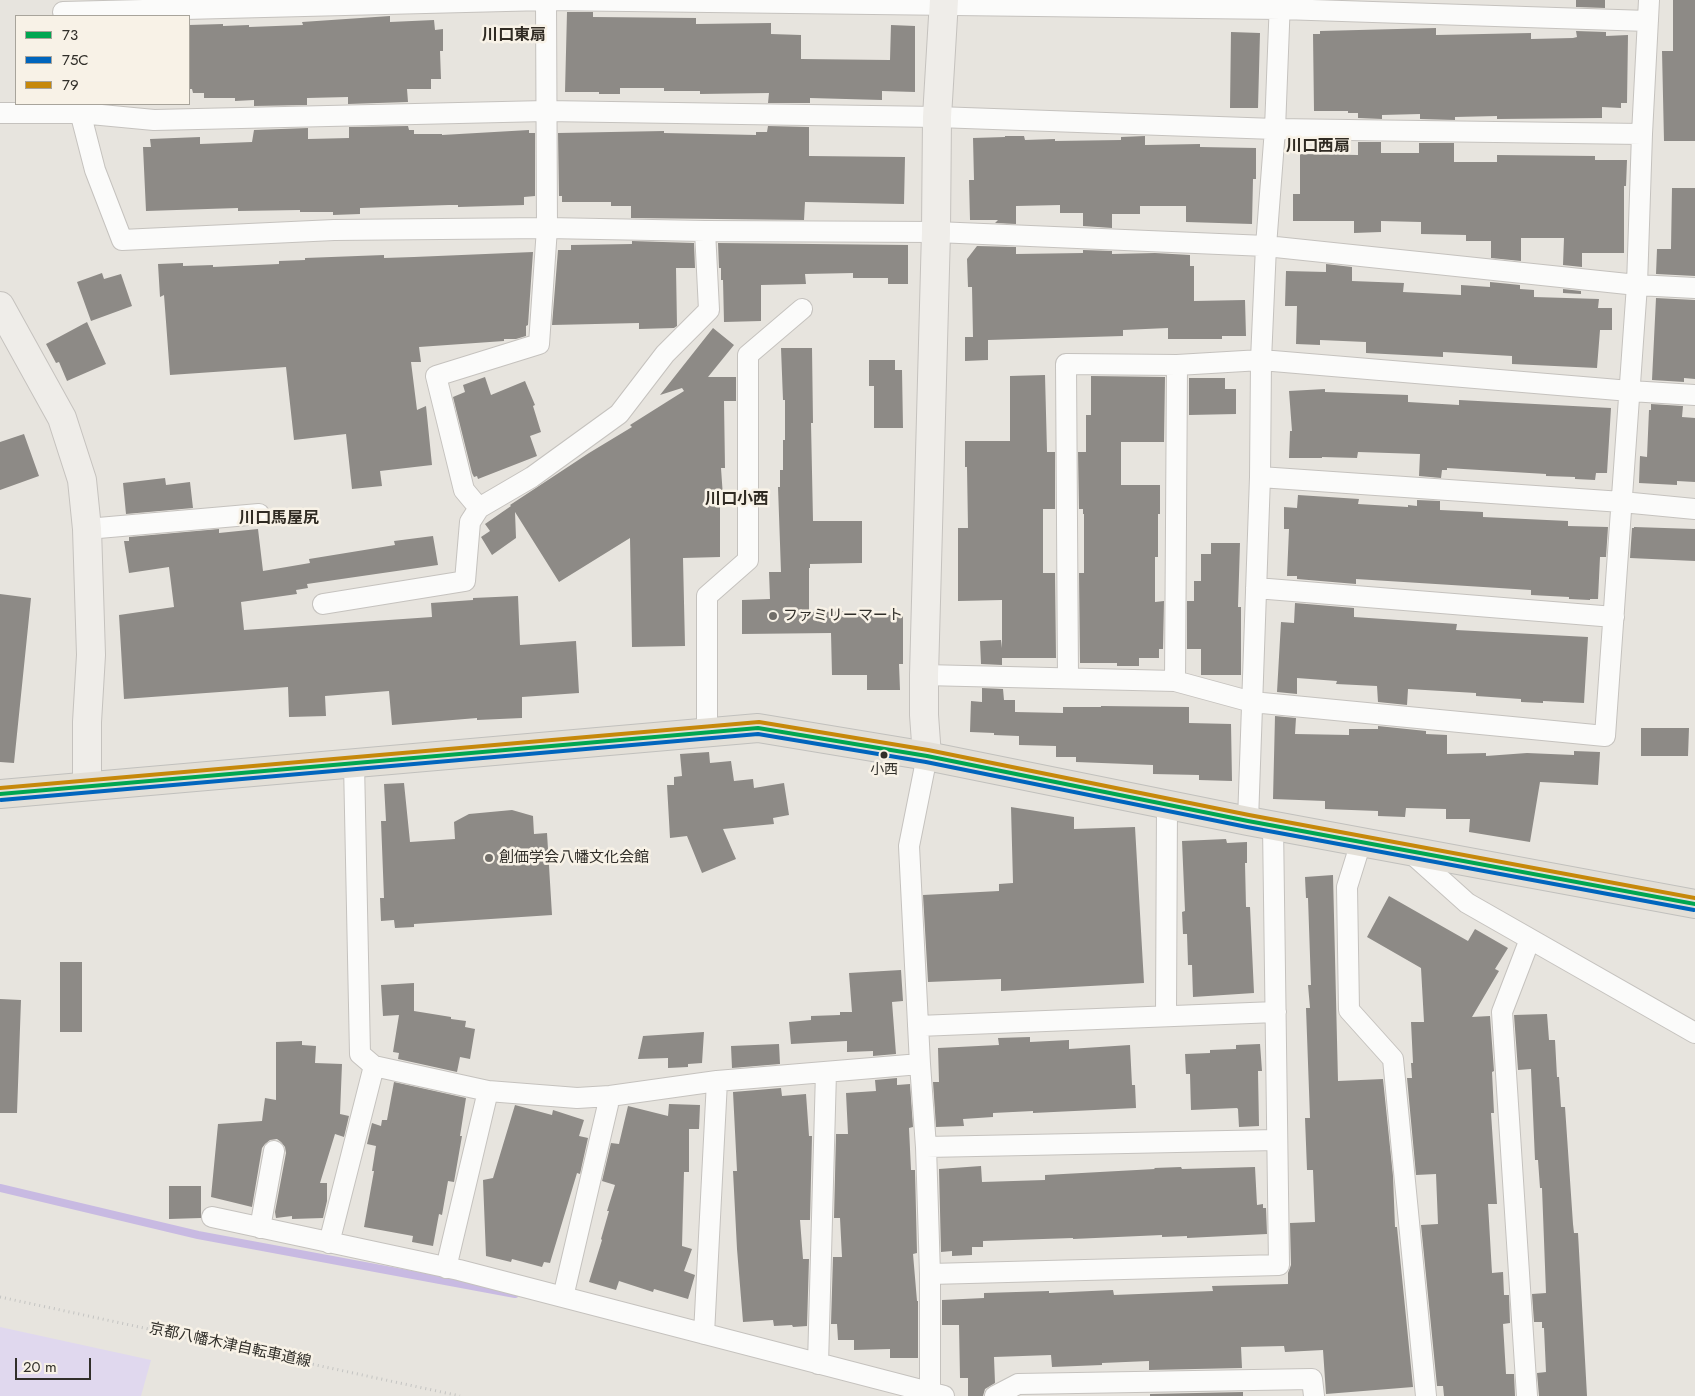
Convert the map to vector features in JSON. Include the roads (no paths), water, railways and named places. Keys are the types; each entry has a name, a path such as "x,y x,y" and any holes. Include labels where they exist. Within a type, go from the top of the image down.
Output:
{"main road":[{"path":"0,794 758,728 927,756 1260,823 1695,904"}],"street":[{"path":"63,9 546,0 944,2 1280,5 1648,21"},
{"path":"479,508 464,490 436,376 539,344 547,228 546,0"},
{"path":"924,675 1175,681 1252,702 1605,736 1637,284 1649,0"},
{"path":"212,1217 446,1268 937,1394 930,1274 926,1147 909,846 927,756 924,675 936,232 937,117 944,2"},
{"path":"930,1274 1280,1265 1276,1012 1252,702 1260,477 1261,360 1266,246 1275,129 1280,5"},
{"path":"0,113 79,109 154,120 546,111 937,117 1275,129 1642,134"},
{"path":"79,109 95,170 122,240 334,230 547,228 936,232 1266,246 1637,284 1695,288"},
{"path":"323,604 465,581 470,522 479,508 532,478 619,414 665,354 709,310 705,231"},
{"path":"0,306 62,418 82,480 88,529 91,655 87,722 87,786"},
{"path":"707,732 706,596 748,560 748,355 802,309"},
{"path":"1068,678 1066,364 1176,365 1261,360 1695,395"},
{"path":"1175,681 1176,365"},
{"path":"1260,477 1622,502 1695,509"},
{"path":"88,529 259,514"},
{"path":"1256,588 1614,617"},
{"path":"354,763 360,1054 374,1066 488,1091 576,1098 610,1096 717,1081 920,1064"},
{"path":"1166,1015 1167,804"},
{"path":"1361,842 1347,887 1349,1010 1393,1059 1426,1396"},
{"path":"1408,850 1467,903 1695,1033"},
{"path":"1527,1396 1502,1012 1530,939"},
{"path":"918,1026 1276,1012"},
{"path":"329,1243 374,1066"},
{"path":"818,1364 826,1072"},
{"path":"704,1334 717,1081"},
{"path":"446,1268 488,1091"},
{"path":"563,1297 610,1096"},
{"path":"926,1147 1277,1140"},
{"path":"260,1228 274,1151"},
{"path":"995,1396 1018,1384 1197,1389 1312,1379 1314,1396"}],"waterway":[{"path":"0,1188 198,1235 515,1294"}],"place":[{"name":"ファミリーマート","path":"773,616"},
{"name":"小西","path":"884,755"},
{"name":"創価学会八幡文化会館","path":"489,858"}],"district":[{"name":"川口東扇","path":"514,36"},
{"name":"川口西扇","path":"1318,147"},
{"name":"川口小西","path":"737,500"},
{"name":"川口馬屋尻","path":"279,519"}]}
